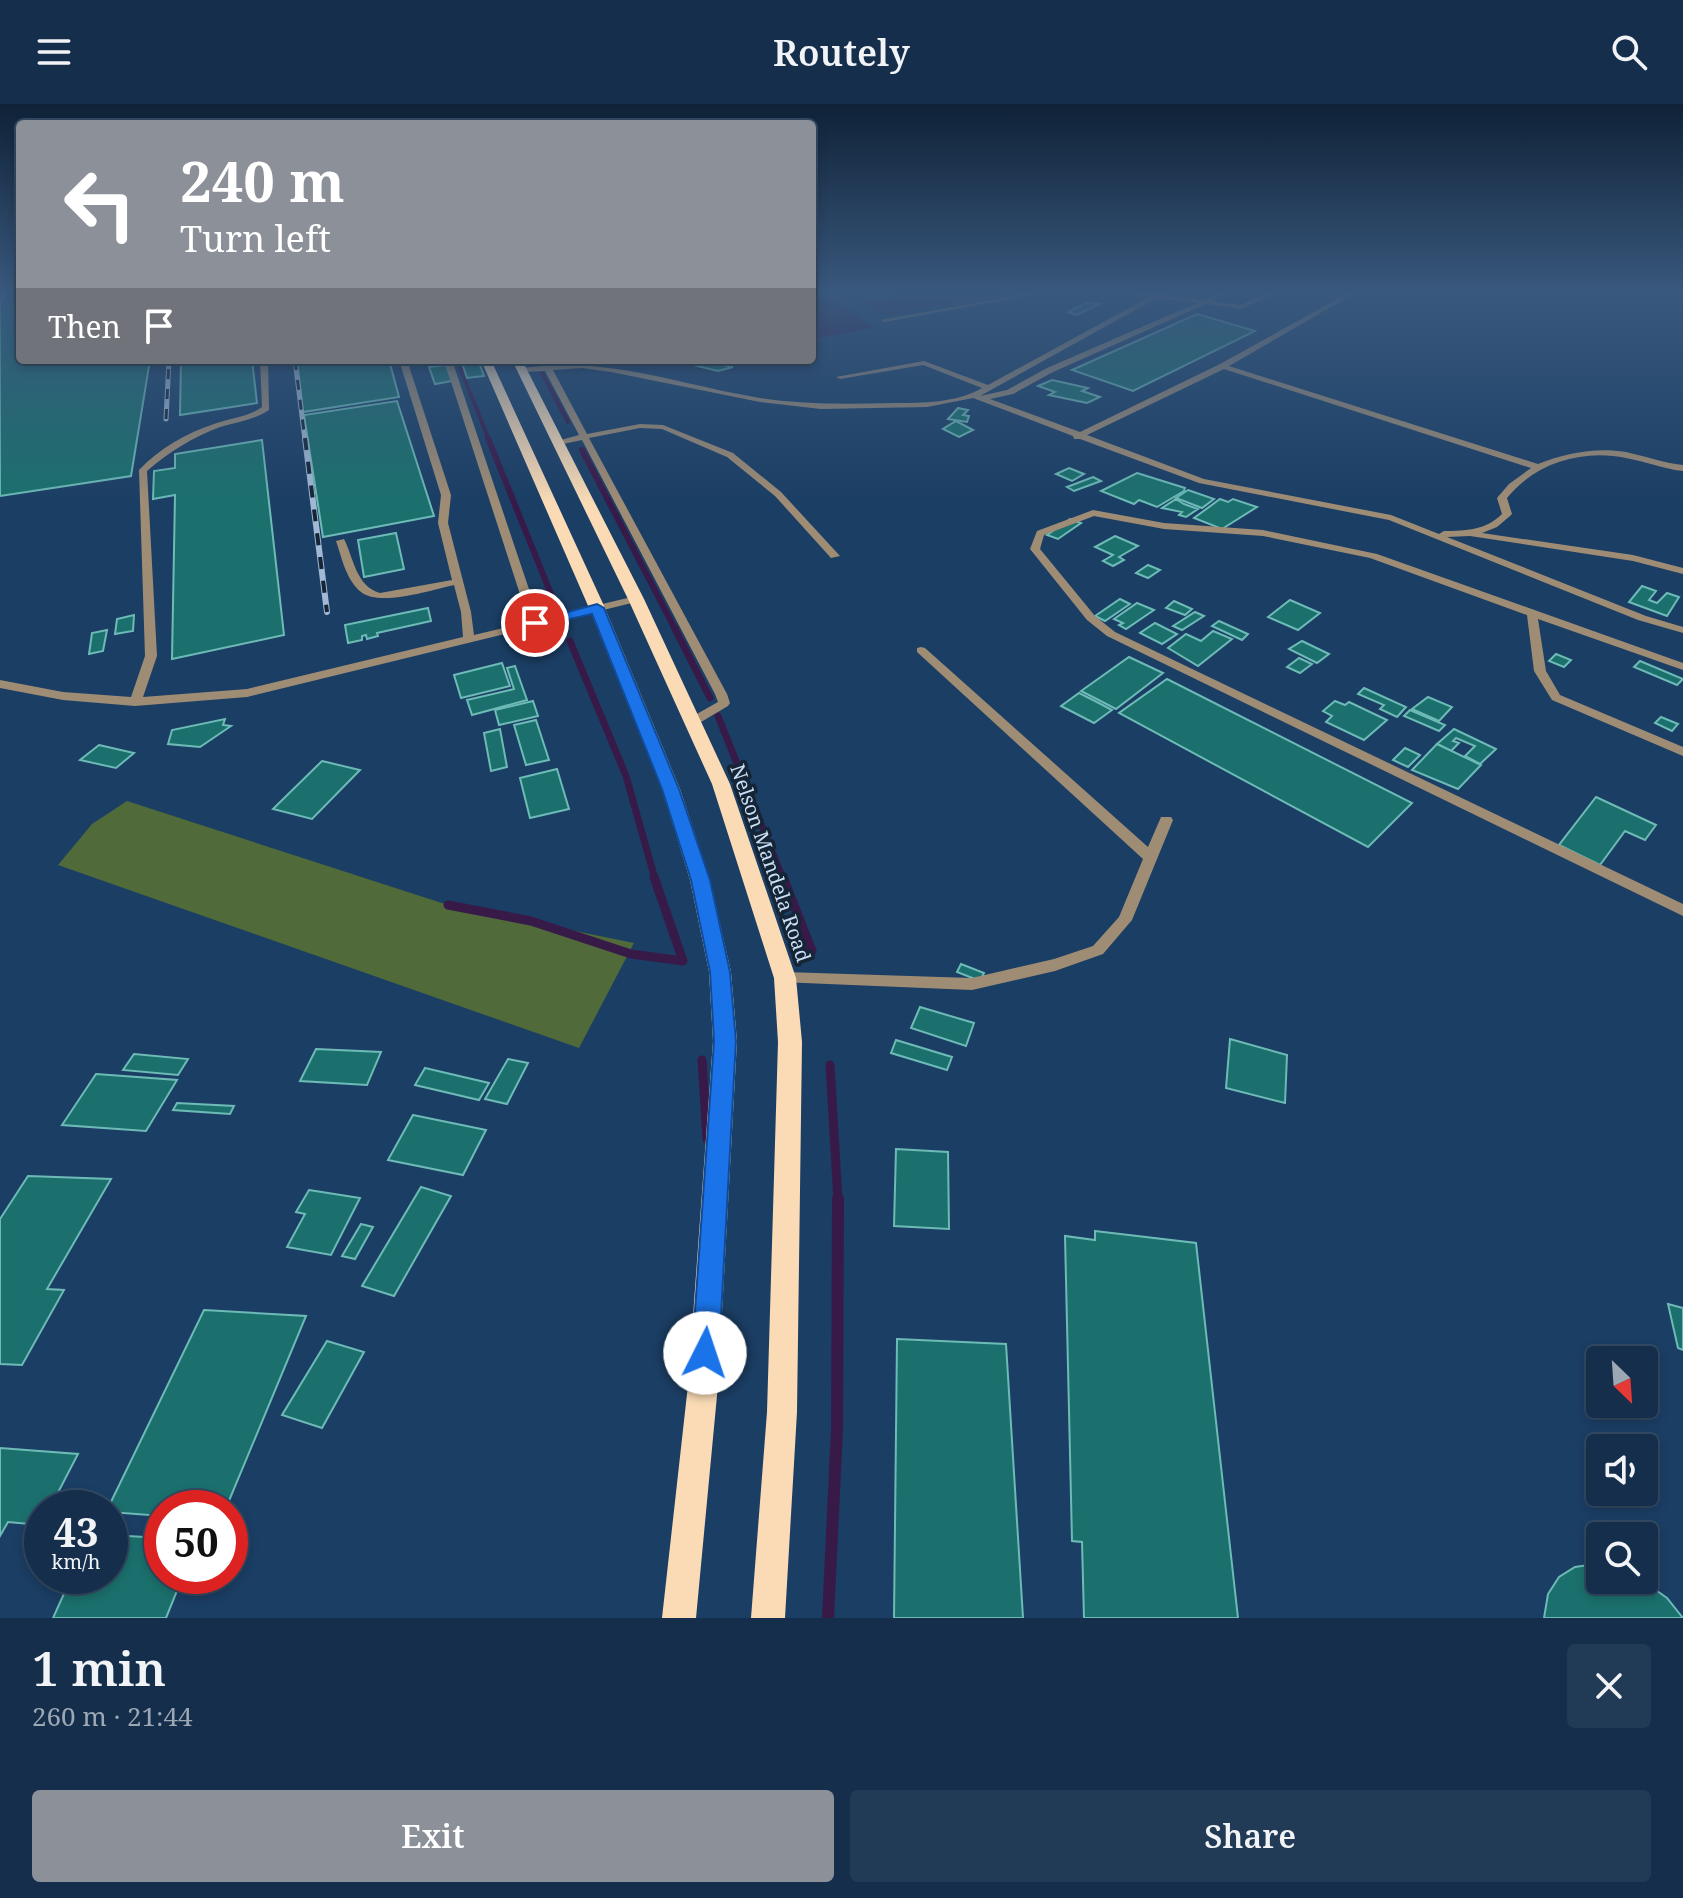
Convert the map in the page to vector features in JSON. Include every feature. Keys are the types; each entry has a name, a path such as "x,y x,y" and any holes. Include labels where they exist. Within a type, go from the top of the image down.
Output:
{"main road":[{"path":"488,364 597,608 671,789 700,880 720,972 725,1041 704,1369 679,1618"},
{"name":"Nelson Mandela Road","path":"519,365 636,599 721,784 785,978 790,1042 782,1412 768,1618"}],"street":[{"path":"840,377 924,363 989,388"},
{"path":"978,398 989,388 1035,363"},
{"path":"519,365 545,364 611,370 760,400 821,407 927,405 978,398 1010,392 1067,363"},
{"path":"1077,437 1229,363"},
{"path":"135,702 151,656 143,470 186,438 257,415 266,408 264,364"},
{"path":"404,364 446,495 443,523 466,612 469,639"},
{"path":"449,364 535,623"},
{"path":"545,364 724,703 692,722"},
{"path":"1223,366 1538,467"},
{"path":"978,398 1202,481 1391,518 1642,618 1683,630"},
{"path":"558,442 640,426 663,427 730,455 778,494 835,556"},
{"path":"1467,534 1499,524 1507,514 1502,498 1508,488 1538,467 1592,452 1625,455 1683,468"},
{"path":"1683,667 1532,616 1373,556 1263,533 1164,526 1093,513 1072,518 1040,533 1035,542 1035,549 1091,618 1111,634 1683,910"},
{"path":"1437,535 1467,534 1619,555 1683,571"},
{"path":"341,541 359,587 369,595 380,596 456,582"},
{"path":"0,684 35,693 108,703 247,693 636,599"},
{"path":"1532,616 1540,671 1556,697 1683,752"},
{"path":"921,650 1151,858"},
{"path":"785,978 972,984 1055,965 1098,950 1125,920 1166,820"}],"green space":[{"path":"127,801 448,905 634,943 579,1048 58,865 92,824"}],"building":[{"path":"0,363 149,364 131,476 0,496"},
{"path":"1088,363 1191,363 1133,391 1072,370"},
{"path":"181,364 252,364 257,403 180,415"},
{"path":"297,364 390,364 399,397 303,412"},
{"path":"462,364 480,364 484,376 467,378"},
{"path":"723,364 733,367 718,371 697,366"},
{"path":"446,365 452,381 435,384 429,367"},
{"path":"1052,380 1088,388 1082,391 1100,397 1087,403 1049,395 1055,392 1038,386"},
{"path":"397,401 434,516 323,537 304,415"},
{"path":"958,408 968,410 963,415 969,416 967,422 948,419"},
{"path":"956,421 973,430 959,437 943,429"},
{"path":"262,440 284,635 172,659 175,495 153,499 154,471 175,468 175,454"},
{"path":"1069,468 1084,474 1072,481 1056,474"},
{"path":"1137,473 1185,488 1184,491 1157,507 1139,500 1134,504 1101,491"},
{"path":"1093,477 1101,481 1074,491 1067,487"},
{"path":"1188,490 1214,499 1202,508 1176,498"},
{"path":"1176,499 1198,509 1186,517 1179,515 1182,512 1162,508"},
{"path":"1220,499 1228,502 1233,499 1257,507 1222,529 1194,518"},
{"path":"1070,519 1081,523 1058,539 1047,535"},
{"path":"396,533 404,569 364,577 358,540"},
{"path":"1115,536 1138,546 1119,557 1124,560 1113,566 1103,561 1113,555 1095,547"},
{"path":"1148,565 1160,570 1148,578 1136,573"},
{"path":"1642,586 1656,591 1649,600 1657,603 1667,593 1679,597 1667,616 1629,602"},
{"path":"1120,599 1130,604 1105,621 1095,616"},
{"path":"1290,600 1320,613 1298,630 1268,617"},
{"path":"1174,601 1192,609 1185,615 1166,608"},
{"path":"1137,603 1154,610 1126,629 1119,625 1123,623 1114,619"},
{"path":"428,608 431,621 377,633 378,636 367,639 366,635 362,636 362,640 348,643 345,625"},
{"path":"1195,612 1204,616 1182,630 1173,626"},
{"path":"134,615 133,631 115,634 117,619"},
{"path":"1219,621 1248,634 1242,640 1212,626"},
{"path":"1155,623 1177,634 1162,644 1140,633"},
{"path":"107,630 103,651 89,654 92,633"},
{"path":"1213,631 1232,639 1198,666 1168,648 1186,634 1201,641"},
{"path":"1302,641 1329,654 1317,663 1289,649"},
{"path":"1556,654 1571,660 1564,667 1549,661"},
{"path":"1129,657 1163,673 1116,709 1081,691"},
{"path":"1299,658 1312,664 1300,673 1287,667"},
{"path":"1640,661 1683,679 1677,685 1634,667"},
{"path":"502,663 510,686 461,698 454,675"},
{"path":"515,666 527,700 472,715 467,700 514,689 507,668"},
{"path":"1167,679 1412,803 1368,847 1119,713"},
{"path":"1364,688 1406,707 1397,717 1380,709 1384,705 1358,694"},
{"path":"1079,693 1112,710 1094,723 1061,706"},
{"path":"1428,697 1452,707 1439,721 1412,709"},
{"path":"533,701 538,716 499,725 495,710"},
{"path":"1335,701 1345,705 1349,702 1387,720 1364,740 1326,722 1332,716 1323,711"},
{"path":"1410,710 1445,725 1439,731 1404,716"},
{"path":"1661,717 1678,724 1672,731 1655,723"},
{"path":"225,719 223,725 231,726 200,747 168,744 172,730"},
{"path":"536,720 549,760 526,765 514,725"},
{"path":"500,729 507,767 491,771 484,733"},
{"path":"1454,729 1496,749 1480,764 1465,756 1475,746 1456,738 1453,741 1459,743 1451,751 1437,744"},
{"path":"1437,744 1481,765 1458,789 1412,770"},
{"path":"99,745 134,753 116,768 80,760"},
{"path":"1405,748 1420,755 1408,767 1393,760"},
{"path":"322,761 360,770 312,819 273,809"},
{"path":"557,769 569,809 530,818 520,778"},
{"path":"1596,797 1656,825 1645,840 1625,831 1600,865 1559,845"},
{"path":"961,964 984,973 980,981 957,972"},
{"path":"920,1007 974,1023 966,1046 911,1028"},
{"path":"1230,1039 1287,1055 1285,1103 1226,1088"},
{"path":"896,1040 952,1057 947,1070 891,1053"},
{"path":"316,1049 381,1052 367,1085 300,1081"},
{"path":"134,1054 188,1059 178,1075 123,1070"},
{"path":"508,1059 528,1063 507,1104 485,1099"},
{"path":"425,1068 489,1083 479,1100 415,1085"},
{"path":"96,1074 177,1080 146,1131 62,1125"},
{"path":"177,1103 234,1106 230,1114 173,1110"},
{"path":"413,1115 486,1130 463,1175 388,1160"},
{"path":"896,1149 948,1152 949,1229 894,1226"},
{"path":"28,1176 111,1179 47,1289 64,1290 22,1365 0,1364 0,1219"},
{"path":"421,1187 451,1196 394,1296 362,1286"},
{"path":"309,1190 360,1198 331,1255 287,1247 305,1214 296,1212"},
{"path":"361,1224 373,1227 355,1259 342,1256"},
{"path":"1095,1231 1196,1243 1238,1618 1084,1618 1082,1542 1072,1541 1065,1236 1095,1240"},
{"path":"1668,1304 1683,1308 1683,1350 1678,1348"},
{"path":"204,1310 306,1316 234,1490 144,1490 144,1515 128,1513 128,1490 117,1490"},
{"path":"897,1339 1006,1344 1023,1618 894,1618"},
{"path":"327,1341 364,1352 322,1428 282,1415"},
{"path":"0,1448 78,1454 59,1490 24,1490 24,1523 8,1522 0,1536"},
{"path":"128,1536 144,1537 144,1594 176,1594 166,1618 53,1618 64,1594 128,1594"},
{"path":"1586,1565 1586,1594 1658,1592 1683,1618 1544,1618 1548,1594 1559,1577 1575,1567"}],"waterway":[{"path":"459,364 489,440"},
{"path":"542,373 568,422"},
{"path":"488,438 557,609"},
{"path":"582,450 676,631"},
{"path":"675,629 710,698"},
{"path":"570,641 626,776 655,879"},
{"path":"718,716 783,879"},
{"path":"448,905 531,921 631,954 683,961 654,877"},
{"path":"783,877 812,951"},
{"path":"702,1060 707,1139"},
{"path":"830,1065 838,1201"},
{"path":"828,1618 837,1430 838,1201"}],"railway":[{"path":"166,419 169,364"},
{"path":"296,364 305,440"},
{"path":"305,438 327,612"}],"route":[{"path":"535,623 597,608 671,789 700,880 720,972 725,1041 705,1353"}]}
